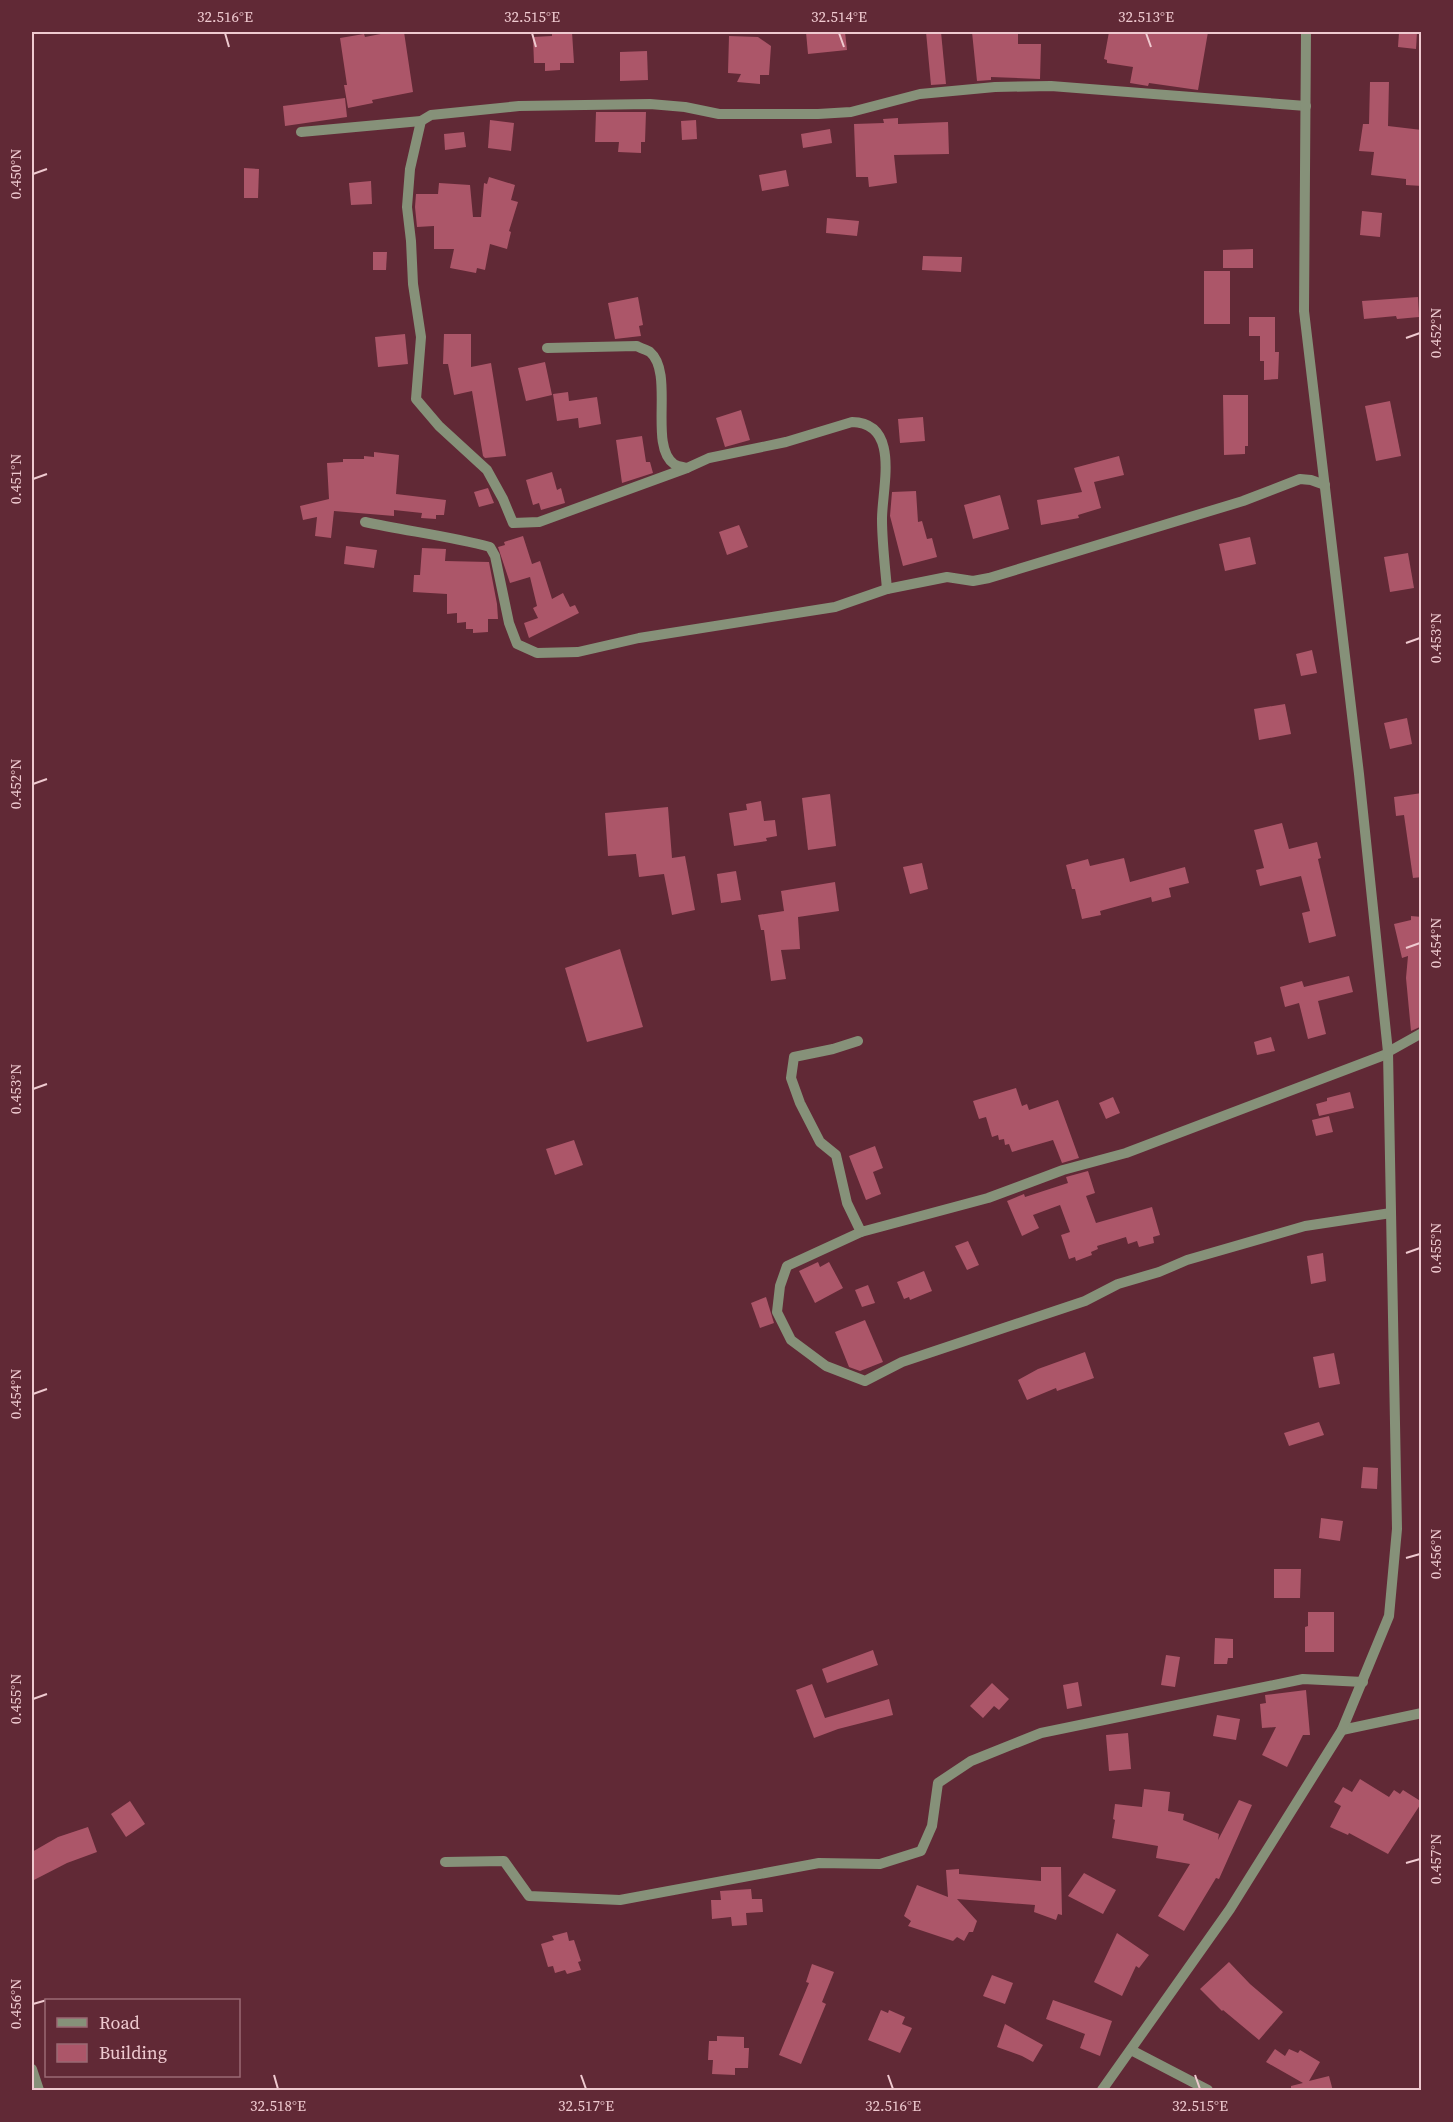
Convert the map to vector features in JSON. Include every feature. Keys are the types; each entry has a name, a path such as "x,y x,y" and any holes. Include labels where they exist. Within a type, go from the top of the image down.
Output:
{"street":[{"path":"1102,2091 1230,1909 1342,1730 1389,1616 1397,1529 1387,1053 1359,774 1304,311 1306,32"},
{"path":"301,132 421,121 431,115 519,106 650,104 685,107 719,114 851,112 920,94 1021,86 1062,87 1306,106"},
{"path":"421,121 410,169 407,207 413,284 421,337 416,399 439,426 487,470 503,499 513,524 539,522 709,458 786,442 852,422 862,422 872,426 880,436 886,460 882,519 887,589"},
{"path":"547,348 637,346 650,352 660,368 661,426 666,455 674,464 687,468"},
{"path":"365,522 415,533 465,540 490,547 495,556 509,623 518,644 537,653 578,652 650,636 835,606 887,589 947,577 973,581 989,578 1244,501 1300,479 1311,480 1325,486"},
{"path":"1390,1213 1305,1226 1187,1260 1159,1272 1118,1284 1085,1301 902,1362 865,1381 826,1366 791,1340 777,1312 780,1286 787,1266 861,1232 988,1198 1063,1170 1126,1154 1387,1053 1422,1034"},
{"path":"858,1041 794,1057 791,1078 800,1103 820,1142 836,1155 847,1203 861,1232"},
{"path":"445,1862 504,1861 529,1896 620,1900 819,1863 880,1864 921,1851 932,1826 938,1783 971,1761 1041,1733 1303,1679 1363,1682"},
{"path":"1342,1730 1422,1713"},
{"path":"1131,2050 1208,2091"},
{"path":"32,2069 39,2091"}],"building":[{"path":"404,32 413,92 372,100 373,103 348,108 340,38 364,34 365,37"},
{"path":"552,32 572,32 574,63 560,63 560,70 545,71 545,63 534,63 533,37 552,36"},
{"path":"806,32 845,32 847,50 808,54"},
{"path":"926,32 941,32 946,84 931,85"},
{"path":"972,32 1018,32 1018,44 1041,44 1040,79 991,77 991,80 977,81"},
{"path":"1109,32 1208,32 1198,90 1149,83 1148,86 1130,83 1133,67 1107,63 1104,59"},
{"path":"1399,32 1417,32 1416,49 1398,47"},
{"path":"729,36 758,37 771,46 769,75 760,75 760,84 737,82 741,74 728,73"},
{"path":"647,51 648,80 620,81 620,52"},
{"path":"1370,82 1389,82 1388,126 1422,130 1422,186 1406,185 1406,179 1371,175 1374,152 1359,151 1363,124 1369,124"},
{"path":"345,98 347,117 285,126 283,106"},
{"path":"596,112 646,112 645,142 641,142 641,153 618,152 619,142 595,142"},
{"path":"898,118 898,124 948,122 949,154 894,155 897,183 869,187 868,177 856,177 854,124 884,123 883,119"},
{"path":"490,120 514,123 511,151 488,148"},
{"path":"696,120 697,139 682,140 681,121"},
{"path":"830,129 832,143 803,148 801,134"},
{"path":"464,132 466,147 445,150 444,134"},
{"path":"244,168 259,169 258,198 244,198"},
{"path":"786,170 789,186 762,191 759,175"},
{"path":"489,177 515,185 511,200 518,202 509,231 511,232 507,249 490,244 485,270 477,268 476,273 450,268 454,249 434,249 434,226 417,227 416,194 438,194 439,183 470,185 473,217 481,217 484,183 487,184"},
{"path":"371,181 372,204 351,205 349,183"},
{"path":"1362,211 1382,213 1380,237 1360,235"},
{"path":"827,218 859,221 857,236 826,233"},
{"path":"1253,249 1253,268 1223,268 1223,250"},
{"path":"373,252 387,252 386,270 373,270"},
{"path":"923,256 962,257 961,272 922,270"},
{"path":"1204,271 1230,271 1230,324 1204,324"},
{"path":"638,297 643,325 639,326 641,336 615,339 608,303"},
{"path":"1418,297 1419,317 1397,319 1396,316 1364,319 1362,301"},
{"path":"1249,317 1275,317 1275,352 1279,352 1278,379 1264,380 1264,361 1260,361 1260,336 1249,336"},
{"path":"405,334 408,364 378,367 375,337"},
{"path":"444,334 471,334 471,367 491,363 506,456 485,458 483,456 472,391 454,395 448,364 443,364"},
{"path":"545,362 552,395 526,401 518,368"},
{"path":"568,392 569,401 597,397 601,424 579,428 578,418 557,421 553,394"},
{"path":"1223,395 1248,395 1248,446 1245,446 1245,454 1224,455"},
{"path":"1390,401 1401,456 1376,461 1365,406"},
{"path":"741,410 750,440 725,447 716,418"},
{"path":"923,417 925,441 900,443 898,419"},
{"path":"642,436 646,462 650,462 653,473 622,483 616,440"},
{"path":"374,452 399,455 396,494 446,500 444,515 436,515 436,519 421,518 422,513 394,510 394,516 334,511 331,538 315,536 317,517 303,520 300,506 329,499 327,463 343,462 343,459 364,459 364,456 374,457"},
{"path":"1119,456 1124,475 1094,482 1101,508 1078,515 1079,518 1041,525 1037,500 1082,492 1074,468"},
{"path":"552,472 557,490 561,488 565,503 541,510 539,503 533,505 526,480"},
{"path":"488,488 494,503 479,507 474,492"},
{"path":"916,491 918,522 922,521 927,539 932,538 937,557 903,566 890,516 892,492"},
{"path":"1000,495 1009,529 973,539 964,505"},
{"path":"739,525 748,547 727,555 719,532"},
{"path":"523,536 532,564 540,561 552,599 563,593 570,607 575,605 579,613 529,638 524,623 538,618 533,608 537,606 530,577 510,583 498,547 505,545 504,542"},
{"path":"1250,537 1256,564 1225,571 1219,544"},
{"path":"346,546 377,550 374,568 344,564"},
{"path":"422,548 446,549 445,561 489,562 498,619 488,619 488,632 473,633 473,629 466,629 466,622 457,623 457,613 447,614 447,594 413,592 414,575 420,575"},
{"path":"1408,553 1414,588 1390,592 1384,557"},
{"path":"1312,650 1317,673 1301,676 1296,654"},
{"path":"1285,704 1291,734 1259,740 1254,709"},
{"path":"1407,718 1412,744 1390,749 1384,723"},
{"path":"1422,793 1422,812 1419,812 1422,829 1422,877 1413,878 1404,815 1396,816 1394,797"},
{"path":"830,794 836,846 808,850 802,798"},
{"path":"761,801 764,821 775,820 777,836 766,838 767,841 734,846 729,813 747,810 746,804"},
{"path":"668,807 672,858 685,856 695,910 672,915 664,874 639,877 636,854 608,856 605,813"},
{"path":"1282,823 1289,849 1317,842 1321,858 1318,859 1336,936 1309,943 1302,913 1310,911 1301,876 1260,886 1256,870 1264,868 1254,830"},
{"path":"1124,858 1130,882 1185,867 1189,883 1169,888 1171,897 1152,902 1151,897 1100,911 1101,915 1082,919 1075,889 1072,889 1066,865 1088,859 1090,866"},
{"path":"922,863 928,889 910,894 903,867"},
{"path":"736,871 741,900 721,903 717,874"},
{"path":"835,882 839,911 798,917 800,949 781,950 786,979 771,981 764,930 761,930 758,915 784,911 781,891"},
{"path":"1411,916 1422,917 1422,1026 1411,1031 1406,978 1408,956 1402,958 1394,924 1411,920"},
{"path":"620,949 643,1027 587,1042 565,968"},
{"path":"1349,976 1353,992 1318,1001 1326,1034 1308,1039 1299,1003 1285,1007 1280,987 1302,981 1304,987"},
{"path":"1271,1037 1275,1051 1257,1055 1254,1042"},
{"path":"1016,1088 1022,1106 1027,1104 1029,1110 1058,1100 1079,1158 1062,1163 1053,1140 1012,1152 1009,1144 1005,1145 1004,1139 999,1140 998,1135 992,1137 986,1117 979,1119 973,1101"},
{"path":"1350,1092 1354,1108 1319,1116 1316,1104 1327,1101 1327,1098"},
{"path":"1113,1097 1120,1113 1106,1119 1099,1103"},
{"path":"1329,1116 1333,1132 1316,1136 1312,1120"},
{"path":"574,1140 583,1165 555,1175 546,1149"},
{"path":"875,1146 883,1168 873,1172 881,1194 866,1200 849,1156"},
{"path":"1088,1171 1095,1193 1086,1196 1096,1223 1152,1207 1160,1235 1153,1237 1154,1243 1139,1247 1137,1241 1128,1244 1126,1237 1097,1246 1098,1249 1091,1252 1092,1255 1076,1261 1075,1257 1069,1259 1061,1235 1070,1232 1060,1205 1033,1215 1039,1228 1022,1236 1007,1201 1024,1194 1025,1197 1068,1183 1066,1177"},
{"path":"968,1241 979,1265 967,1270 955,1246"},
{"path":"1323,1253 1326,1281 1311,1284 1307,1256"},
{"path":"818,1262 820,1267 829,1262 843,1288 815,1303 799,1271"},
{"path":"924,1271 932,1291 910,1300 909,1297 904,1299 897,1282"},
{"path":"868,1285 875,1303 862,1307 855,1290"},
{"path":"766,1297 774,1323 760,1328 751,1303"},
{"path":"865,1320 883,1362 860,1371 849,1367 835,1332"},
{"path":"1085,1352 1094,1378 1057,1391 1056,1388 1027,1400 1018,1380 1038,1369"},
{"path":"1334,1353 1340,1384 1319,1388 1313,1357"},
{"path":"1319,1422 1324,1435 1289,1446 1284,1433"},
{"path":"1363,1467 1378,1468 1377,1489 1361,1488"},
{"path":"1321,1518 1343,1521 1340,1541 1319,1538"},
{"path":"1274,1569 1301,1569 1300,1598 1274,1598"},
{"path":"1308,1612 1334,1612 1334,1652 1305,1652 1305,1627 1308,1626"},
{"path":"1215,1638 1233,1639 1233,1658 1228,1658 1227,1664 1214,1664"},
{"path":"873,1650 878,1665 827,1683 822,1669"},
{"path":"1166,1655 1180,1657 1175,1687 1161,1685"},
{"path":"1078,1682 1082,1706 1067,1709 1063,1685"},
{"path":"992,1683 1009,1699 999,1710 994,1706 983,1718 970,1706"},
{"path":"812,1684 825,1718 889,1699 893,1715 838,1729 814,1738 796,1690"},
{"path":"1306,1690 1310,1735 1303,1735 1287,1767 1262,1755 1276,1727 1262,1728 1260,1704 1266,1703 1265,1695"},
{"path":"1217,1715 1240,1719 1236,1740 1213,1736"},
{"path":"1128,1733 1131,1769 1109,1771 1106,1735"},
{"path":"1360,1779 1389,1797 1394,1790 1400,1794 1403,1790 1422,1802 1388,1854 1349,1833 1348,1835 1330,1827 1341,1806 1334,1802 1343,1787 1352,1792"},
{"path":"1144,1789 1170,1792 1168,1811 1184,1814 1183,1820 1219,1834 1218,1840 1239,1800 1252,1805 1219,1879 1216,1878 1184,1931 1158,1916 1190,1864 1156,1858 1158,1846 1112,1838 1115,1804 1142,1807"},
{"path":"130,1801 145,1824 126,1837 111,1814"},
{"path":"88,1827 97,1852 67,1863 32,1881 32,1852 58,1837"},
{"path":"1041,1867 1061,1867 1062,1915 1058,1914 1056,1920 1034,1912 1035,1905 957,1899 977,1921 973,1932 969,1932 964,1941 957,1937 953,1941 908,1926 911,1921 904,1916 917,1885 948,1897 946,1870 959,1869 959,1874 1041,1881"},
{"path":"1084,1873 1116,1890 1103,1914 1068,1896"},
{"path":"751,1889 752,1899 762,1899 763,1912 746,1913 747,1925 732,1926 731,1917 712,1919 711,1900 721,1900 720,1891"},
{"path":"567,1932 569,1941 574,1940 581,1961 578,1962 581,1970 567,1974 565,1970 555,1973 553,1966 548,1967 541,1944 554,1940 552,1936"},
{"path":"1117,1933 1149,1955 1139,1968 1136,1966 1122,1996 1094,1982"},
{"path":"1229,1962 1250,1984 1283,2012 1259,2040 1222,2011 1200,1989"},
{"path":"812,1964 834,1972 822,2002 826,2004 801,2064 779,2055 809,1983 806,1982"},
{"path":"992,1975 1013,1983 1005,2004 983,1996"},
{"path":"1053,2000 1112,2021 1100,2056 1080,2048 1085,2034 1046,2019"},
{"path":"881,2010 888,2013 889,2010 905,2017 902,2024 912,2028 900,2053 868,2040"},
{"path":"1005,2024 1043,2045 1033,2062 997,2047"},
{"path":"717,2036 744,2037 744,2048 749,2048 748,2068 735,2068 735,2075 712,2074 713,2060 708,2060 709,2041 717,2041"},
{"path":"1275,2049 1285,2056 1289,2049 1298,2053 1300,2050 1320,2062 1309,2081 1329,2076 1333,2091 1291,2091 1291,2086 1303,2083 1266,2062"}]}
